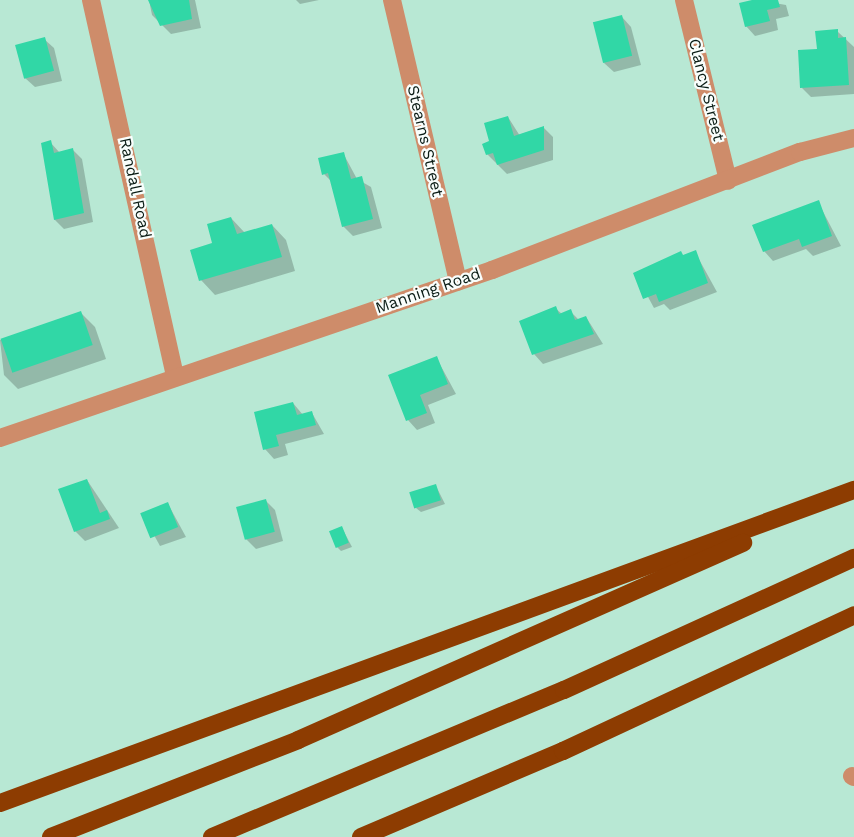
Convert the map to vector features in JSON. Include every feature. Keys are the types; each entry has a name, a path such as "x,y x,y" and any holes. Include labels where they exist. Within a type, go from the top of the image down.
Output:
{"highway":[{"path":"0,803 854,492"},
{"path":"51,837 455,674 854,492"},
{"path":"212,837 564,690 854,558"},
{"path":"361,837 563,751 854,615"}],"street":[{"name":"Randall Road","path":"91,0 175,377"},
{"name":"Stearns Street","path":"392,0 458,281"},
{"name":"Clancy Street","path":"684,0 728,181"},
{"name":"Manning Road","path":"0,438 458,281 800,152 854,138"}],"building":[{"path":"148,0 189,0 192,19 160,26"},
{"path":"752,0 778,0 780,7 767,10 770,21 745,27 739,3"},
{"path":"622,15 632,56 603,63 593,22"},
{"path":"838,29 838,38 846,37 849,85 800,88 798,50 817,49 815,31"},
{"path":"45,37 54,71 24,79 15,45"},
{"path":"508,116 514,136 544,126 544,150 497,165 493,153 486,155 482,144 489,141 484,123"},
{"path":"51,140 54,153 73,148 84,213 54,220 41,143"},
{"path":"344,152 351,179 362,176 373,219 342,227 328,173 322,175 318,158"},
{"path":"819,200 832,236 802,247 799,239 763,252 752,225"},
{"path":"231,217 237,234 272,224 282,257 199,281 190,250 212,243 207,224"},
{"path":"696,250 708,283 659,302 656,294 643,299 633,273 681,251 683,255"},
{"path":"556,306 559,314 571,309 575,320 586,316 594,334 532,355 519,321"},
{"path":"81,311 93,345 12,373 1,339"},
{"path":"437,356 448,384 420,395 427,413 406,421 388,375"},
{"path":"293,402 297,415 312,411 316,425 276,435 279,446 263,450 254,412"},
{"path":"87,479 100,513 107,510 110,519 74,532 58,489"},
{"path":"436,484 441,500 414,508 409,492"},
{"path":"266,499 275,532 245,540 236,507"},
{"path":"168,502 178,527 150,538 140,513"},
{"path":"342,526 349,543 336,548 329,531"}]}
